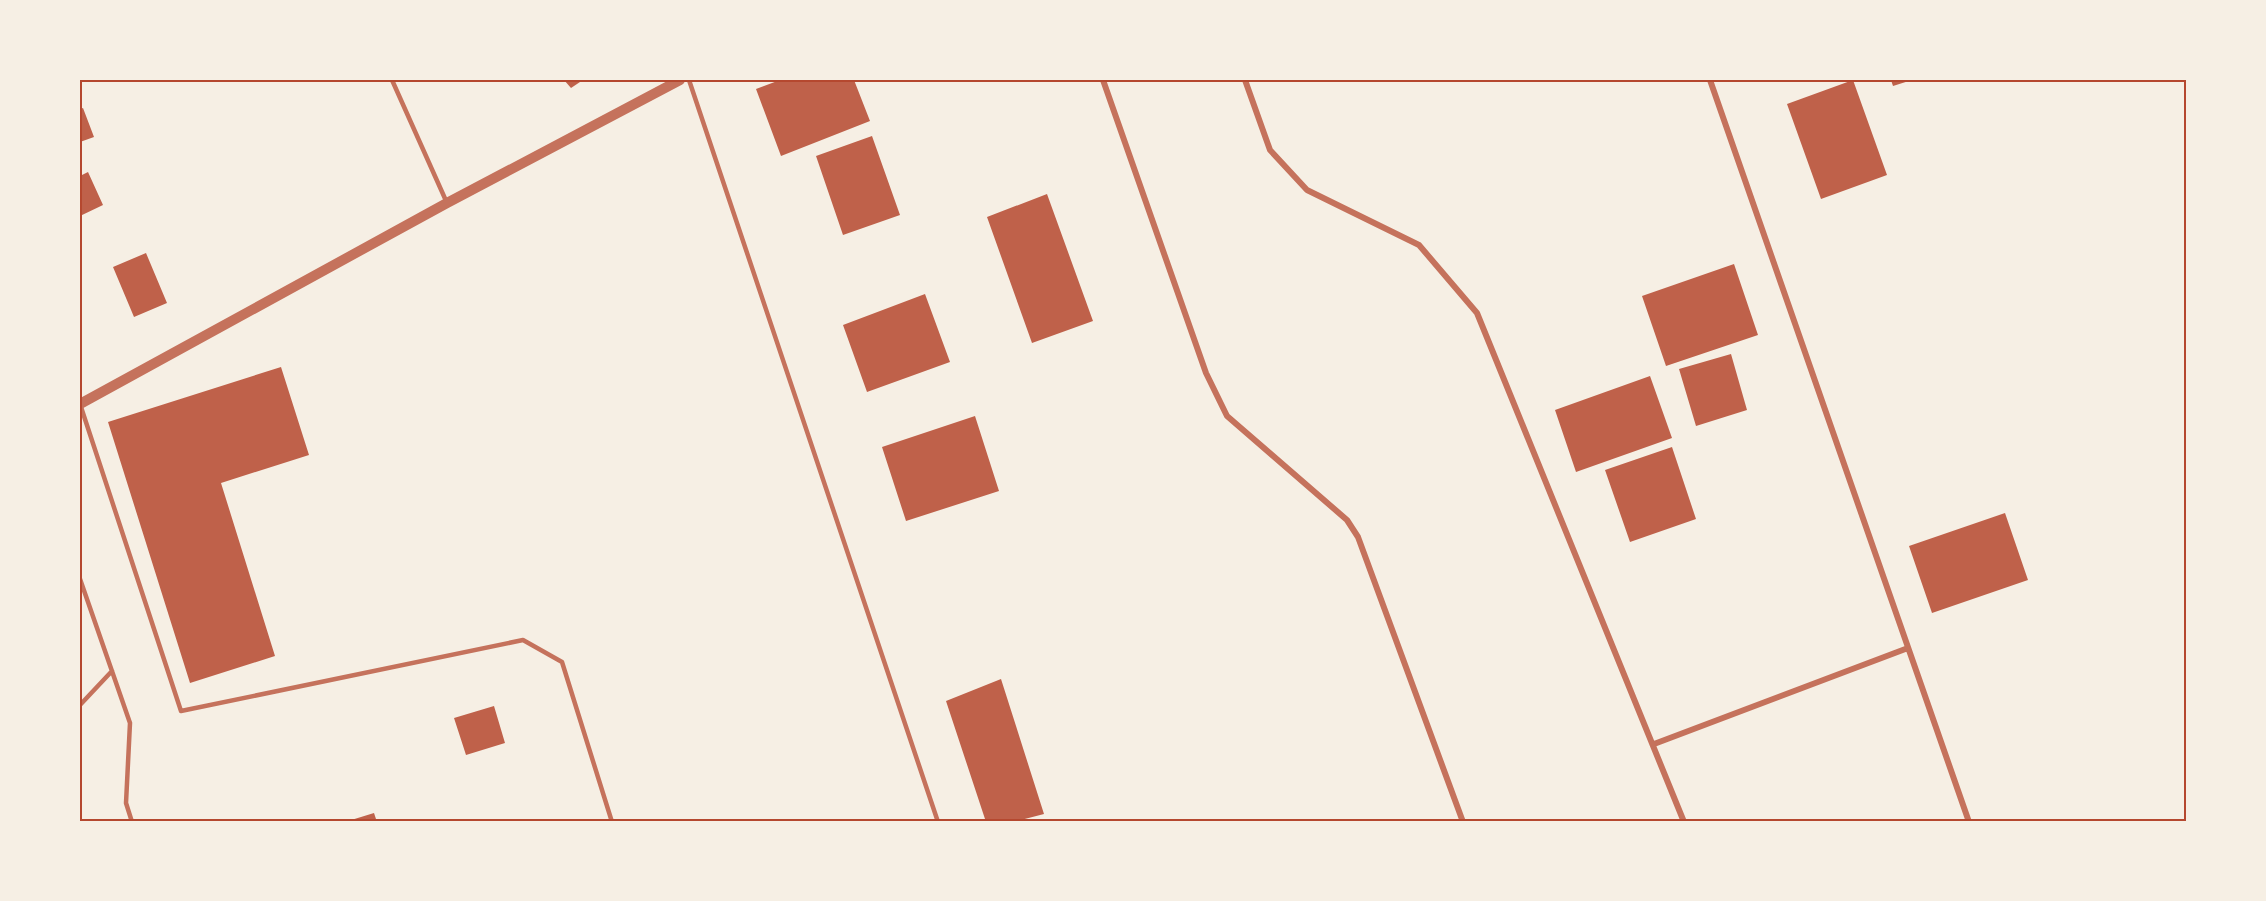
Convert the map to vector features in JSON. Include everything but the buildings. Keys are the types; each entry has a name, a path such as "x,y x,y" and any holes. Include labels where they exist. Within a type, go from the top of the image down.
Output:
{"street":[{"path":"80,404 447,203 680,80"},
{"path":"1103,80 1206,373 1227,416 1347,520 1358,537 1463,822"},
{"path":"1245,80 1270,150 1307,189 1419,244 1477,313 1684,822"},
{"path":"1710,80 1968,822"},
{"path":"1654,744 1908,648"}],"lane":[{"path":"392,80 447,203"},
{"path":"689,80 938,822"},
{"path":"80,404 181,711 523,640 562,662 612,822"},
{"path":"80,579 130,723 126,803 132,822"},
{"path":"80,705 112,671"}]}
